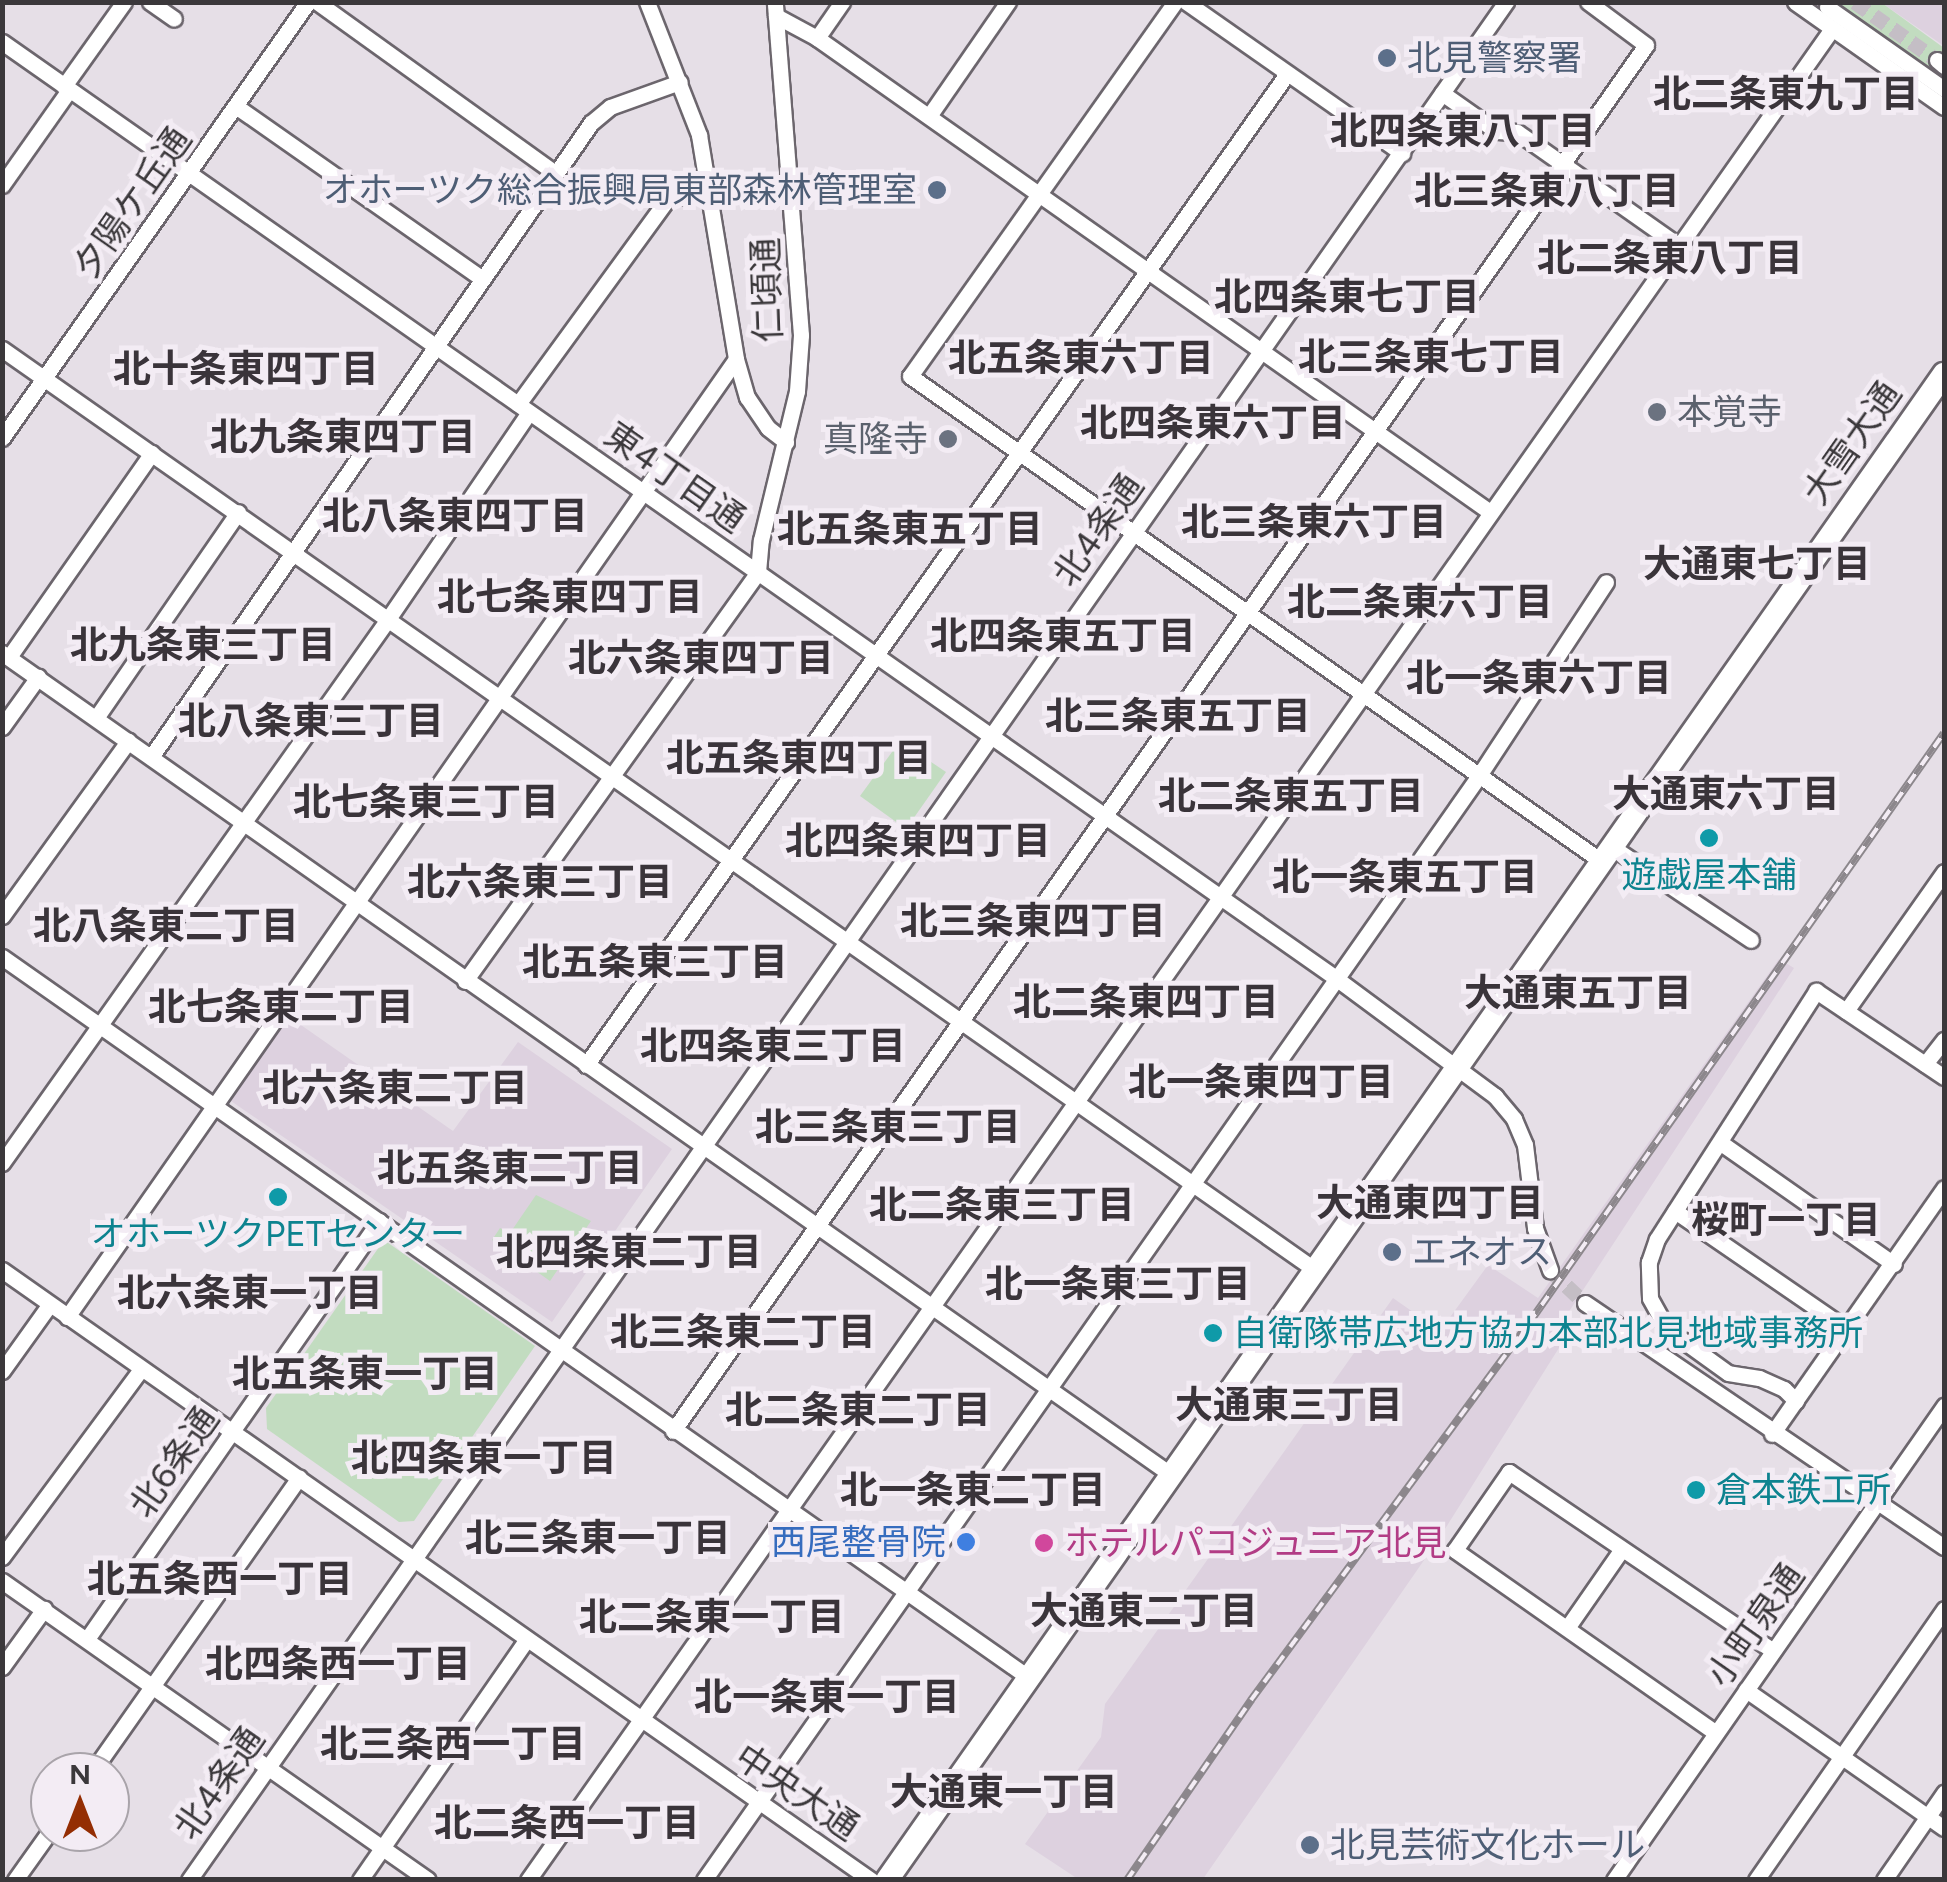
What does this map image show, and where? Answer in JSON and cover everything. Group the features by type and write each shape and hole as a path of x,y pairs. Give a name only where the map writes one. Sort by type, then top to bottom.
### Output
{"highway":[{"name":"大雪大通","path":"887,1880 1944,374"}],"street":[{"path":"2,185 124,2"},
{"path":"150,2 174,19"},
{"name":"夕陽ケ丘通","path":"2,438 308,2"},
{"path":"317,2 555,173"},
{"path":"647,2 699,135 736,358 747,396 768,428 786,442"},
{"path":"817,38 842,2"},
{"path":"929,116 1008,2"},
{"path":"1175,2 910,376 1478,777 1751,940"},
{"path":"1186,2 1402,153"},
{"name":"北4条通","path":"190,1880 559,1348 1506,2"},
{"path":"673,1431 1565,166 1646,45 1588,2"},
{"path":"1795,2 1944,108"},
{"path":"1827,6 1944,88"},
{"path":"776,9 1490,512"},
{"name":"仁頃通","path":"758,572 797,391 800,335 776,9"},
{"path":"528,1880 1832,30"},
{"name":"東4丁目通","path":"2,42 1337,979 1495,1096 1520,1132 1533,1185 1536,1228 1550,1270"},
{"path":"586,1065 1287,74"},
{"path":"151,757 591,123 610,108 680,82"},
{"path":"1442,93 1496,130 1517,132 1678,245"},
{"path":"237,107 482,280"},
{"path":"2,1163 388,619 656,211 669,197 708,195"},
{"path":"2,348 1316,1271"},
{"path":"68,1317 736,358"},
{"path":"152,452 6,655 1173,1476"},
{"path":"96,718 238,512"},
{"path":"465,981 758,572"},
{"path":"704,1880 1478,777 1606,582"},
{"path":"2,728 38,677"},
{"path":"2,916 128,741"},
{"path":"1846,1011 1944,872"},
{"path":"2,957 1030,1679"},
{"path":"1796,1401 1784,1389 1759,1378 1728,1372 1667,1330 1650,1298 1649,1262 1675,1211 1816,991 1944,1077"},
{"path":"1925,1064 1944,1040"},
{"path":"1721,1144 1894,1264"},
{"path":"1772,1434 1944,1188"},
{"path":"1675,1211 1846,1329"},
{"name":"北6条通","path":"87,1640 379,1221"},
{"name":"中央大通","path":"2,1270 871,1880"},
{"path":"1585,1303 1772,1434 1944,1547"},
{"path":"2,1370 50,1304"},
{"path":"2,1557 141,1369"},
{"name":"小町泉通","path":"1614,1880 1944,1406"},
{"path":"1716,1734 1455,1550 1510,1472 1773,1652"},
{"path":"107,1752 300,1478"},
{"path":"1568,1628 1622,1549"},
{"path":"2,1581 428,1880"},
{"path":"2,1667 44,1609"},
{"path":"1756,1880 1944,1609"},
{"path":"360,1880 526,1640"},
{"path":"1746,1690 1944,1828"},
{"path":"1884,1880 1944,1793"},
{"path":"15,1880 35,1852"}],"shaded area":[{"path":"1882,3 1944,3 1944,46"},
{"path":"1779,959 1794,968 1566,1316 1574,1324 1438,1540 1203,1879 1078,1879 1025,1844 1101,1737 1105,1704 1393,1298 1440,1331 1488,1265 1538,1298"},
{"path":"288,1016 453,1131 518,1042 672,1149 552,1322 231,1101"}],"green space":[{"path":"1831,3 1882,3 1944,48 1929,70"},
{"path":"900,741 946,772 906,829 860,796"},
{"path":"536,1195 591,1221 550,1281 492,1240 500,1228 510,1233"},
{"path":"384,1240 535,1346 414,1521 399,1522 267,1429 266,1408"}],"tunnel":[{"path":"1855,2 1937,60"},
{"path":"1550,1270 1585,1303"}],"railway":[{"path":"1127,1880 1251,1700 1529,1323 1944,733"}],"place":[{"name":"北見警察署","path":"1387,58"},
{"name":"オホーツク総合振興局東部森林管理室","path":"937,190"},
{"name":"本覚寺","path":"1657,412"},
{"name":"真隆寺","path":"948,439"},
{"name":"遊戯屋本舗","path":"1709,838"},
{"name":"オホーツクPETセンター","path":"278,1197"},
{"name":"エネオス","path":"1392,1252"},
{"name":"自衛隊帯広地方協力本部北見地域事務所","path":"1213,1333"},
{"name":"倉本鉄工所","path":"1696,1490"},
{"name":"西尾整骨院","path":"966,1542"},
{"name":"ホテルパコジュニア北見","path":"1044,1543"},
{"name":"北見芸術文化ホール","path":"1310,1845"}],"district":[{"name":"北二条東九丁目","path":"1786,95"},
{"name":"北四条東八丁目","path":"1463,132"},
{"name":"北三条東八丁目","path":"1547,192"},
{"name":"北二条東八丁目","path":"1670,259"},
{"name":"北四条東七丁目","path":"1347,298"},
{"name":"北三条東七丁目","path":"1431,358"},
{"name":"北五条東六丁目","path":"1081,359"},
{"name":"北十条東四丁目","path":"246,370"},
{"name":"北四条東六丁目","path":"1213,424"},
{"name":"北九条東四丁目","path":"343,438"},
{"name":"北八条東四丁目","path":"455,517"},
{"name":"北三条東六丁目","path":"1314,523"},
{"name":"北五条東五丁目","path":"910,530"},
{"name":"大通東七丁目","path":"1757,565"},
{"name":"北七条東四丁目","path":"570,598"},
{"name":"北二条東六丁目","path":"1420,603"},
{"name":"北四条東五丁目","path":"1063,637"},
{"name":"北九条東三丁目","path":"203,646"},
{"name":"北六条東四丁目","path":"701,659"},
{"name":"北一条東六丁目","path":"1539,679"},
{"name":"北三条東五丁目","path":"1178,717"},
{"name":"北八条東三丁目","path":"311,722"},
{"name":"北五条東四丁目","path":"799,759"},
{"name":"大通東六丁目","path":"1726,795"},
{"name":"北二条東五丁目","path":"1291,797"},
{"name":"北七条東三丁目","path":"426,803"},
{"name":"北四条東四丁目","path":"918,842"},
{"name":"北一条東五丁目","path":"1405,878"},
{"name":"北六条東三丁目","path":"540,883"},
{"name":"北三条東四丁目","path":"1033,922"},
{"name":"北八条東二丁目","path":"166,927"},
{"name":"北五条東三丁目","path":"655,963"},
{"name":"大通東五丁目","path":"1578,994"},
{"name":"北二条東四丁目","path":"1146,1003"},
{"name":"北七条東二丁目","path":"281,1008"},
{"name":"北四条東三丁目","path":"773,1047"},
{"name":"北一条東四丁目","path":"1261,1083"},
{"name":"北六条東二丁目","path":"395,1089"},
{"name":"北三条東三丁目","path":"888,1128"},
{"name":"北五条東二丁目","path":"510,1169"},
{"name":"大通東四丁目","path":"1430,1204"},
{"name":"北二条東三丁目","path":"1002,1206"},
{"name":"桜町一丁目","path":"1786,1221"},
{"name":"北四条東二丁目","path":"629,1253"},
{"name":"北一条東三丁目","path":"1118,1285"},
{"name":"北六条東一丁目","path":"250,1294"},
{"name":"北三条東二丁目","path":"743,1333"},
{"name":"北五条東一丁目","path":"365,1375"},
{"name":"大通東三丁目","path":"1289,1406"},
{"name":"北二条東二丁目","path":"858,1411"},
{"name":"北四条東一丁目","path":"484,1459"},
{"name":"北一条東二丁目","path":"973,1491"},
{"name":"北三条東一丁目","path":"598,1539"},
{"name":"北五条西一丁目","path":"220,1580"},
{"name":"大通東二丁目","path":"1144,1612"},
{"name":"北二条東一丁目","path":"712,1618"},
{"name":"北四条西一丁目","path":"338,1665"},
{"name":"北一条東一丁目","path":"827,1698"},
{"name":"北三条西一丁目","path":"453,1745"},
{"name":"大通東一丁目","path":"1004,1793"},
{"name":"北二条西一丁目","path":"567,1824"}]}
